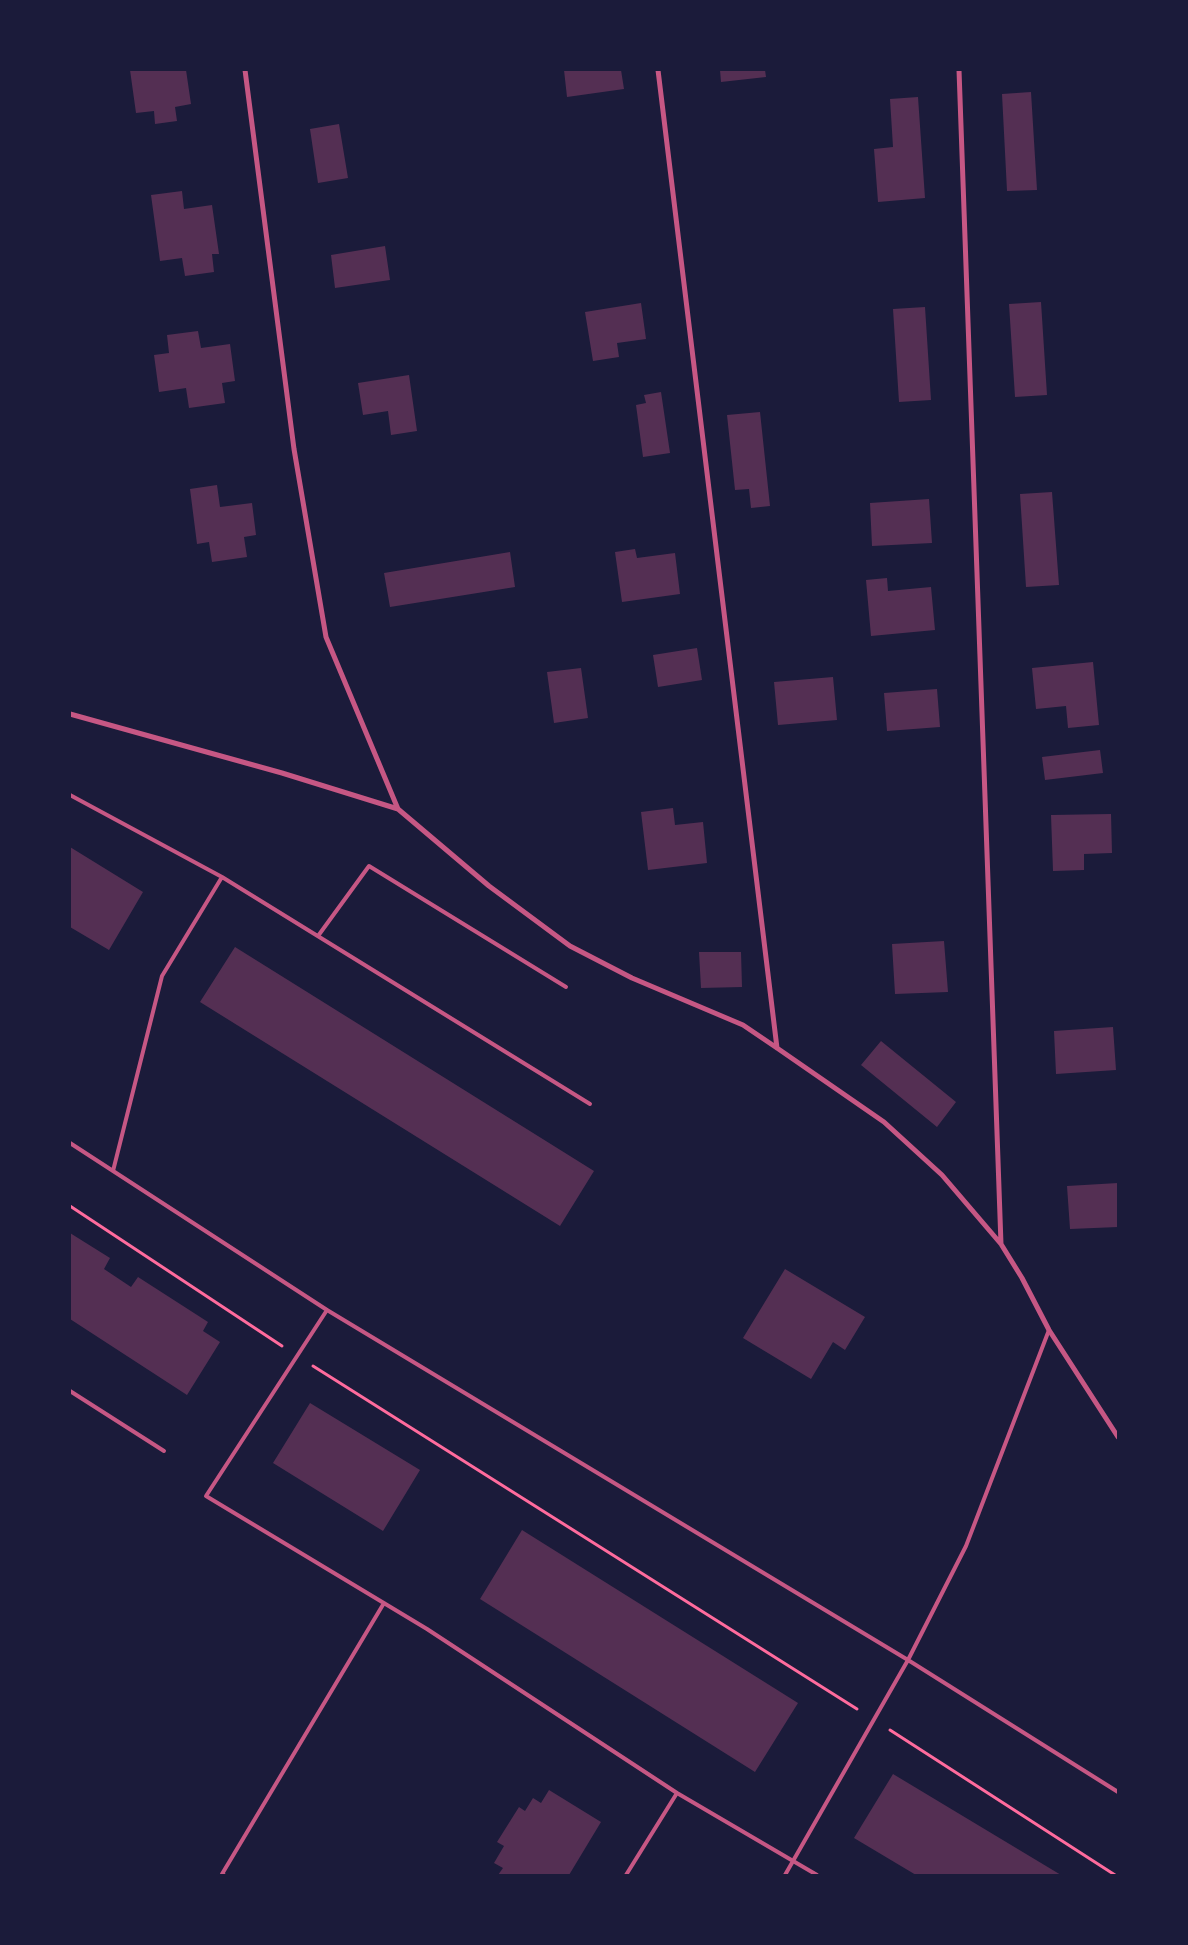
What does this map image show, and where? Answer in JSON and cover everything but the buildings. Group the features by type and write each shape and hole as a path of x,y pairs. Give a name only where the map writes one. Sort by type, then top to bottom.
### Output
{"street":[{"path":"245,70 294,449 326,637 398,809"},
{"path":"658,70 777,1048"},
{"path":"958,70 1001,1244"},
{"path":"70,714 282,773 398,809 489,886 570,946 632,978 743,1025 777,1048 884,1122 942,1175 1001,1244 1022,1278 1049,1330 1118,1437"}],"lane":[{"path":"70,795 222,877 590,1104"},
{"path":"318,936 369,866 566,987"},
{"path":"113,1171 162,976 222,877"},
{"path":"70,1143 327,1310 908,1660 1118,1792"},
{"path":"327,1310 206,1496 427,1629 677,1793 817,1875"},
{"path":"785,1875 908,1660 966,1546 1049,1330"},
{"path":"70,1391 164,1451"},
{"path":"224,1875 222,1874 384,1603"},
{"path":"626,1875 677,1793"}],"path":[{"path":"70,1206 297,1356 874,1720 1115,1875"}]}
